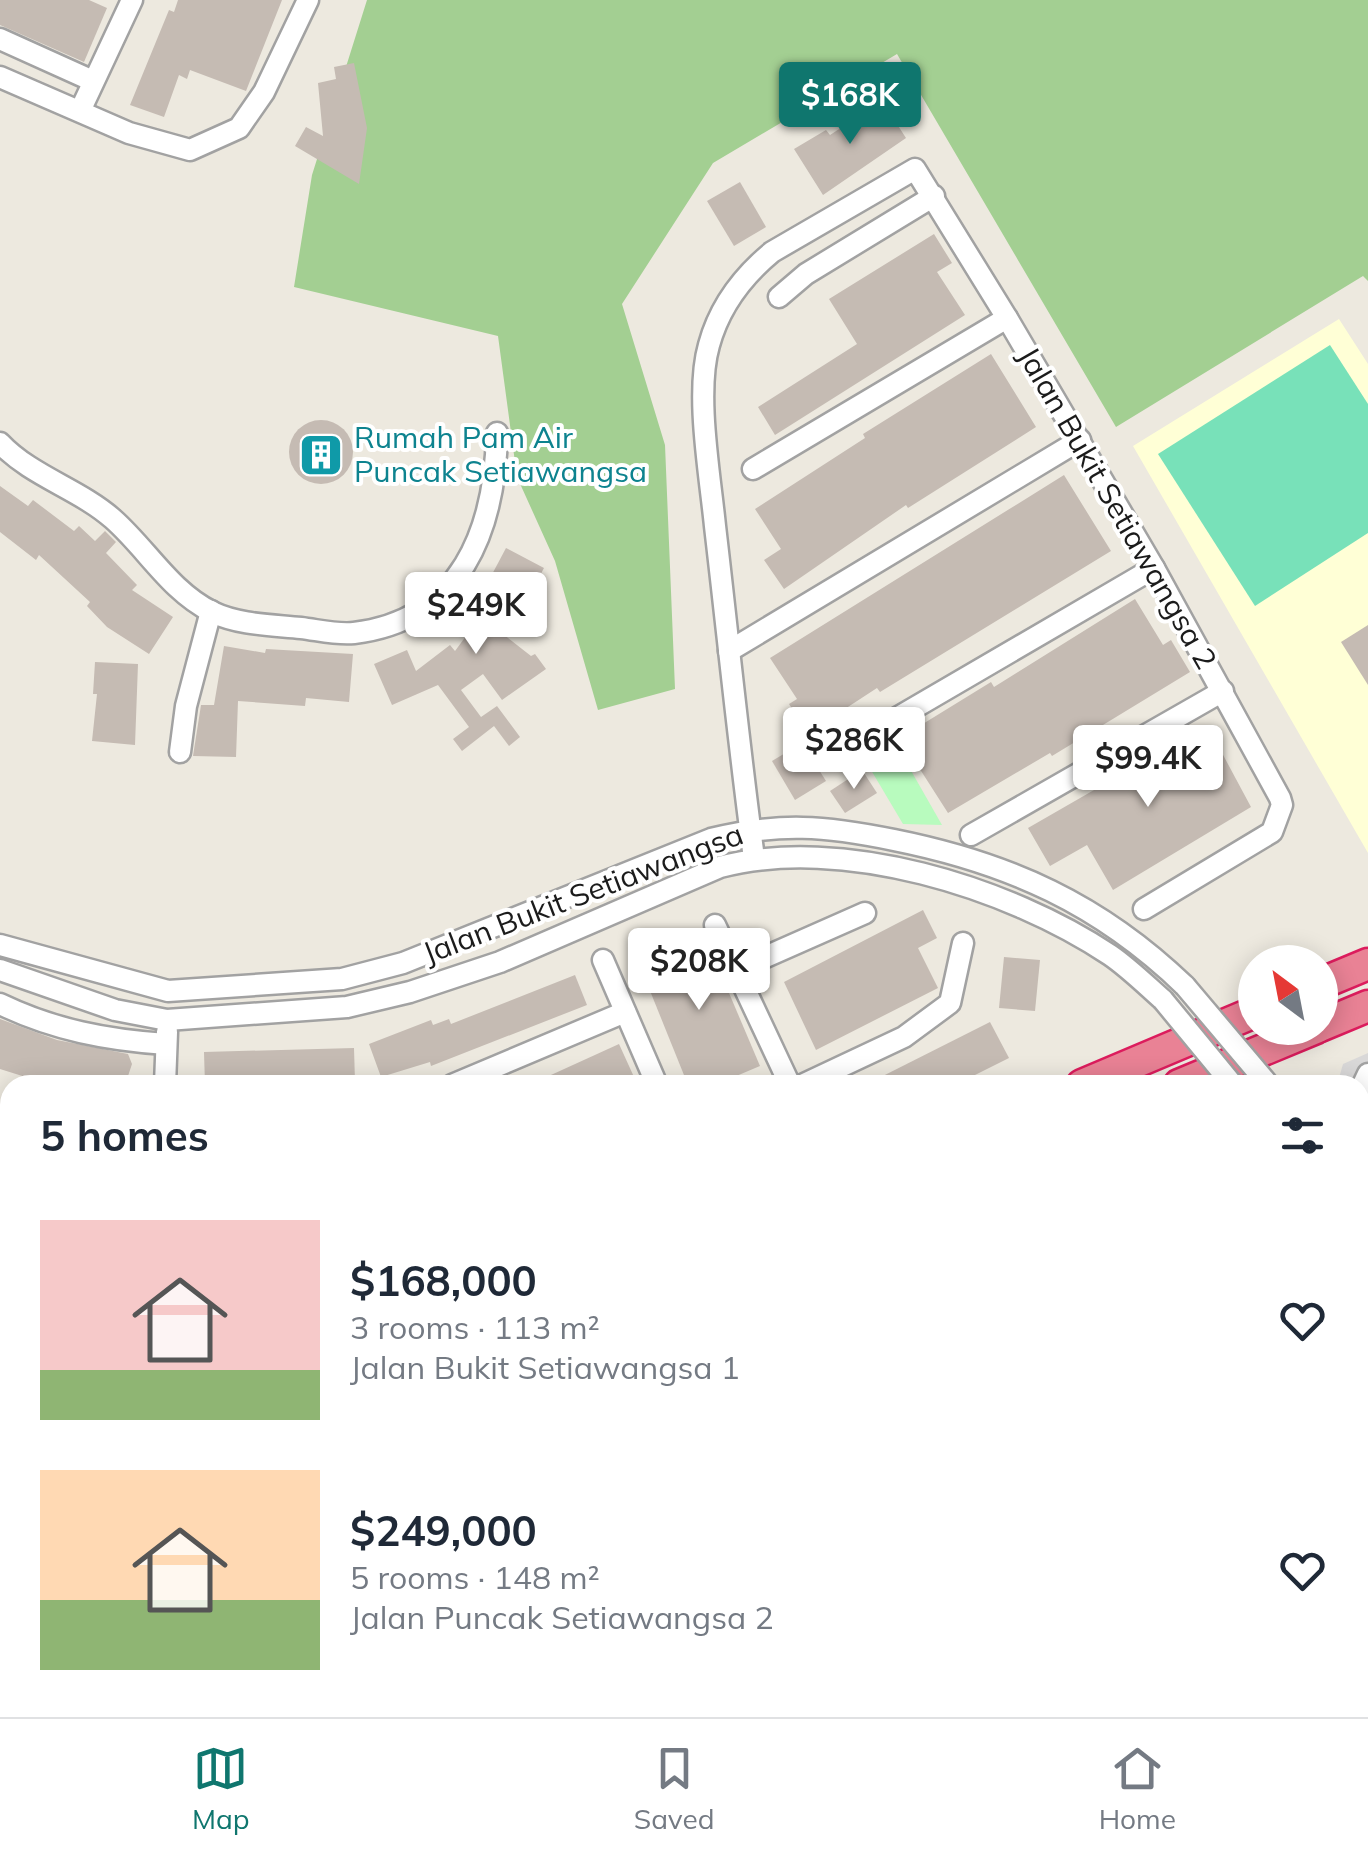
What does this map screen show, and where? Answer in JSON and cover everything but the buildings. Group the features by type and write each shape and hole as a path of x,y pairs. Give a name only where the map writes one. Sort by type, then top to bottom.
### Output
{"highway":[{"path":"1338,976 1368,964"},
{"path":"1338,1019 1368,1006"},
{"path":"1106,1075 1238,1019"},
{"path":"1203,1075 1275,1045"}],"street":[{"path":"80,111 118,0"},
{"path":"88,79 132,0"},
{"path":"0,77 129,132 190,150 238,128 264,92 308,0"},
{"path":"0,39 88,79"},
{"name":"Jalan Bukit Setiawangsa 2","path":"729,651 704,385 709,344 731,295 751,269 772,252 910,168 918,171 1154,568 1280,798 1276,829 1144,909"},
{"path":"779,297 806,274 934,196"},
{"path":"753,468 1007,318"},
{"path":"0,443 12,456 113,519 157,570 211,611 242,622 351,633 405,621 446,593 484,526 496,467 497,433"},
{"path":"754,858 729,651 1080,440"},
{"path":"842,750 1154,568"},
{"path":"180,752 186,706 211,611"},
{"path":"970,834 1223,692"},
{"name":"Jalan Bukit Setiawangsa","path":"0,945 168,991 342,979 402,963 711,839 750,829 790,825 833,828 948,850 1031,878 1148,950 1185,986 1260,1075"},
{"name":"Jalan Bukit Setiawangsa","path":"0,970 115,1010 167,1020 347,1007 410,992 500,962 720,867 754,858 857,860 952,883 1024,907 1111,956 1163,1000 1226,1075"},
{"path":"736,970 865,913"},
{"path":"715,925 785,1075"},
{"path":"823,1075 904,1037 950,1003 963,943"},
{"path":"603,960 652,1075"},
{"path":"165,1075 168,991"},
{"path":"0,1004 28,1018 91,1036 166,1044"},
{"path":"476,1075 626,1012"}],"shaded area":[{"path":"1339,319 1368,364 1368,853 1133,446"},
{"path":"1368,1053 1368,1075 1340,1075 1343,1064"}],"green space":[{"path":"367,0 1368,0 1368,281 1363,276 1116,427 897,54 713,163 622,304 665,445 675,689 598,710 555,561 517,477 498,336 294,287 312,175"},
{"path":"1330,345 1368,404 1368,533 1255,606 1158,454"},
{"path":"885,725 942,825 903,824 855,743"}],"place":[{"name":"Rumah Pam Air Puncak Setiawangsa","path":"321,455"}]}
